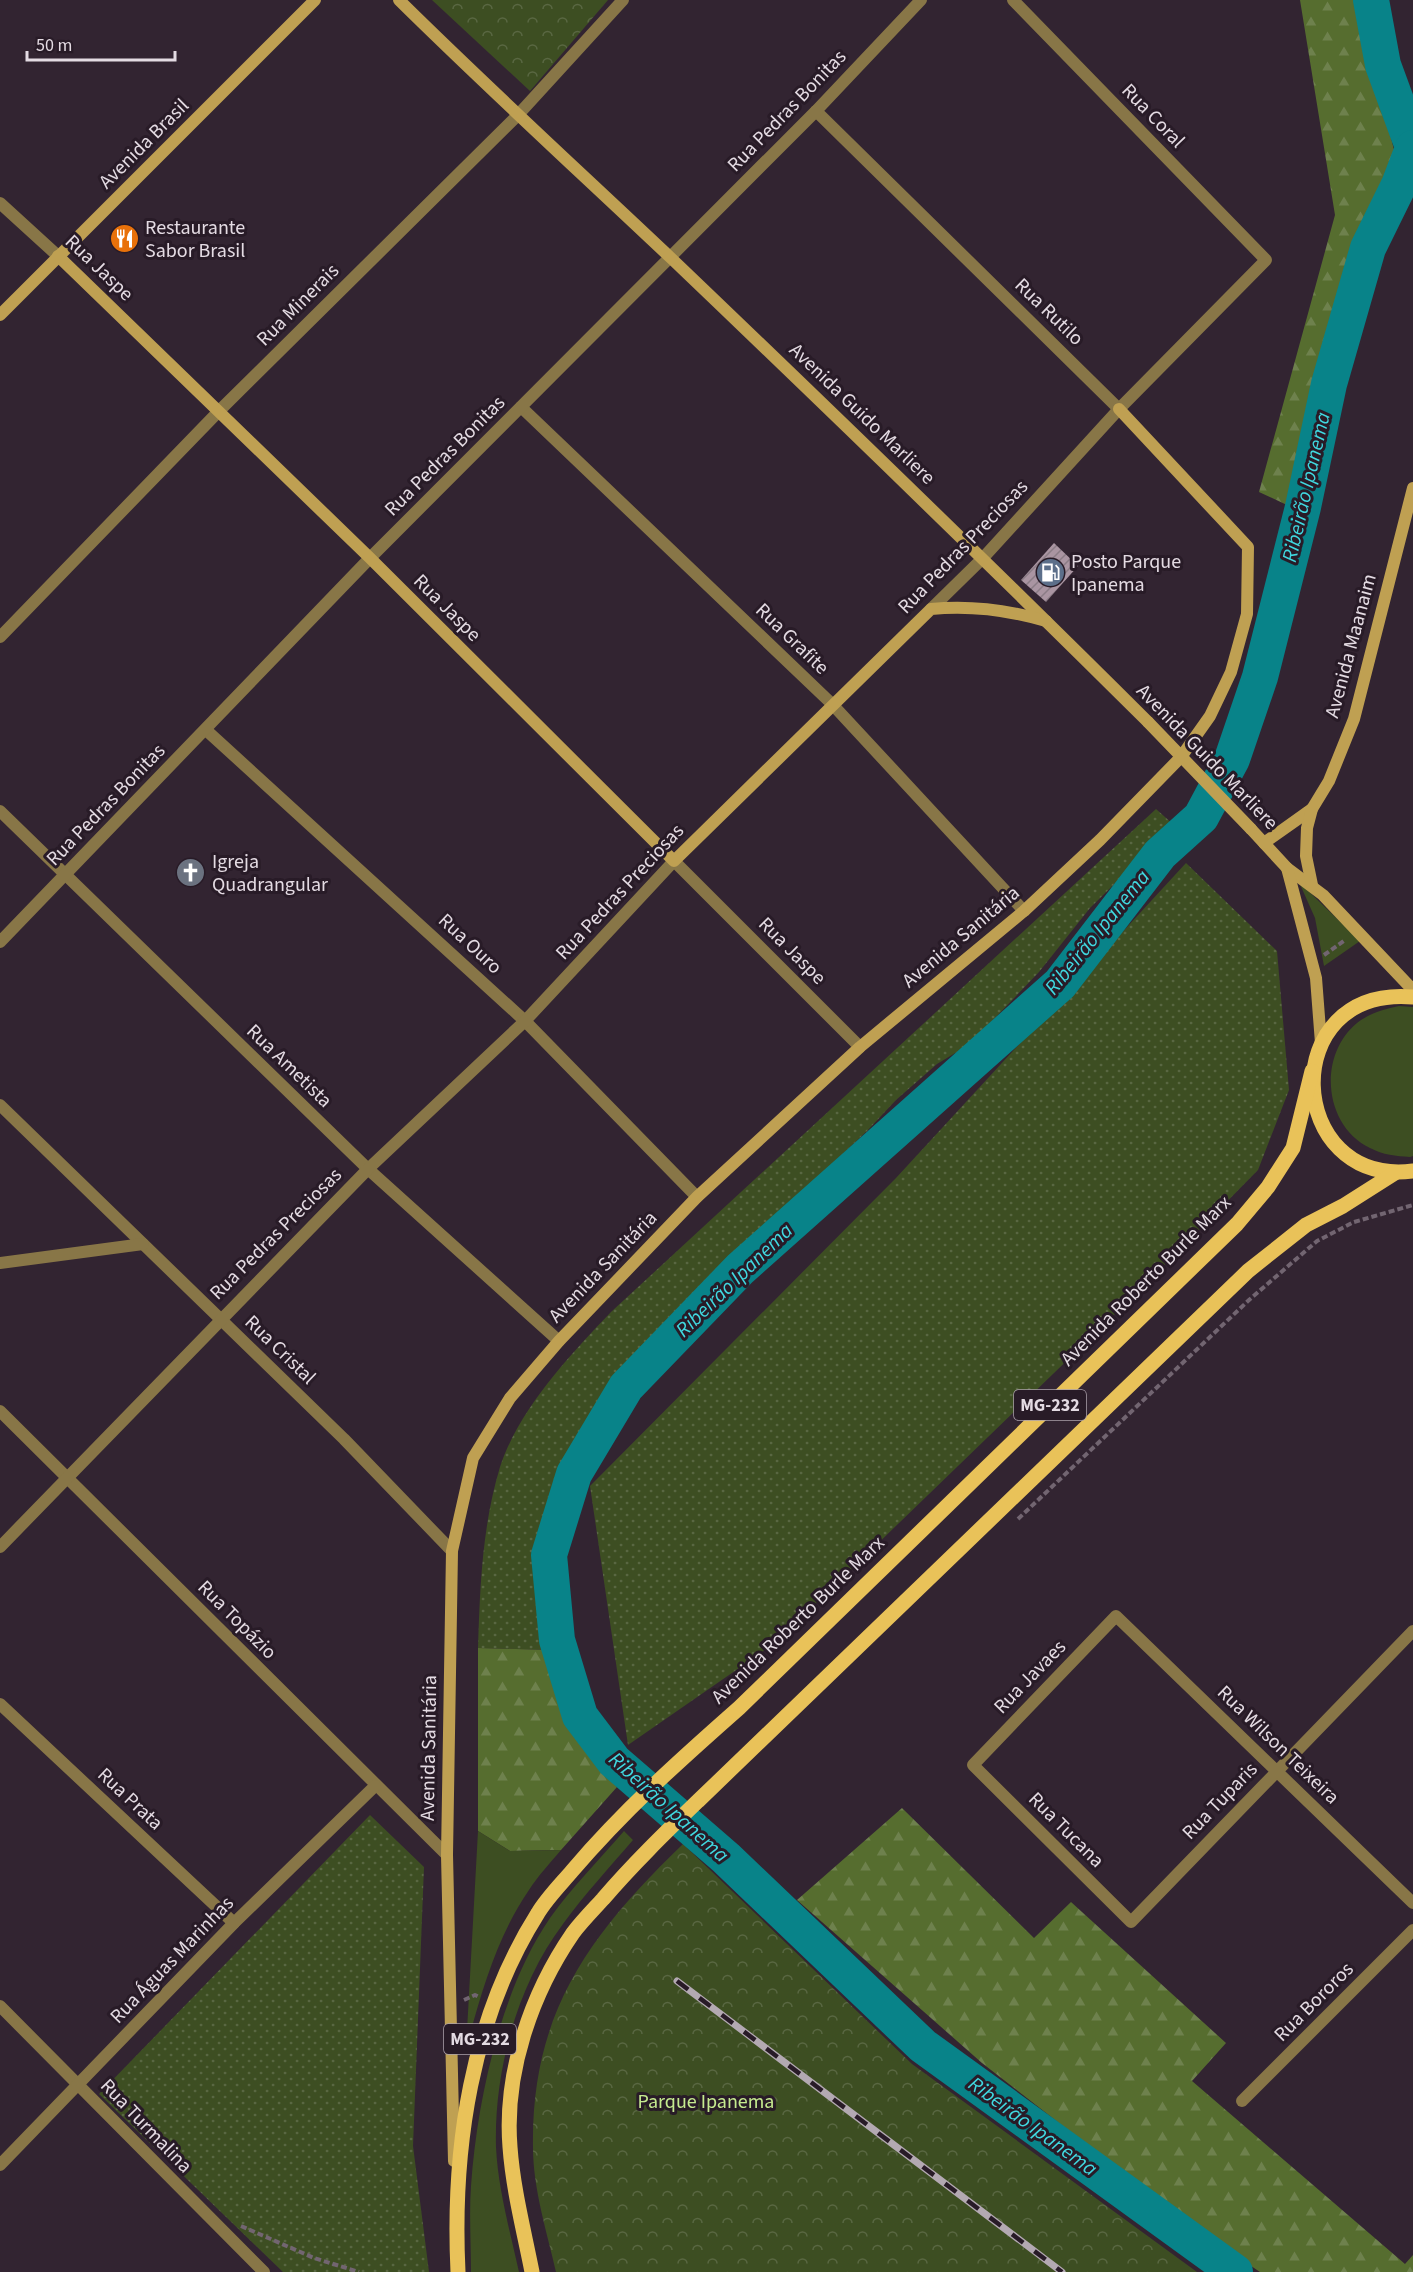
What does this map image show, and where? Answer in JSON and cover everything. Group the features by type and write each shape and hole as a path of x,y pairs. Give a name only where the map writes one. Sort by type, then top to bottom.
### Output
{"main road":[{"name":"Avenida Brasil","path":"0,315 315,0"},
{"name":"Avenida Guido Marliere","path":"399,0 517,116 670,257 983,558 1148,722 1287,868 1311,885 1413,990"},
{"name":"Rua Jaspe","path":"58,256 370,558 674,861"},
{"name":"Rua Rutilo","path":"1119,409 1248,548"},
{"name":"Avenida Maanaim","path":"1311,885 1305,843 1312,809 1329,781 1354,719 1413,488"},
{"name":"Avenida Sanitária","path":"456,2223 447,1855 452,1551 473,1458 510,1398 559,1341 697,1197 860,1047 1024,911 1135,806 1181,757 1210,717 1231,672 1247,614 1248,548"},
{"path":"931,609 956,606 990,608 1046,621"},
{"name":"Rua Pedras Preciosas","path":"674,861 931,609"},
{"name":"Avenida Maanaim","path":"1264,843 1312,809"},
{"name":"Avenida Guido Marliere","path":"1287,868 1316,978 1321,1043"},
{"name":"MG-232","path":"1413,997 1396,995 1373,999 1352,1009 1334,1024 1321,1043 1312,1071 1314,1108 1331,1140 1360,1163 1395,1173 1413,1171"},
{"name":"Avenida Roberto Burle Marx","path":"458,2272 456,2223 468,2101 476,2057 494,1996 539,1911 598,1840 664,1774 739,1708 1237,1224 1268,1187 1293,1148 1312,1071"},
{"name":"MG-232","path":"532,2272 514,2188 510,2145 516,2066 534,2008 574,1932 631,1867 1248,1271 1306,1225 1343,1206 1395,1173"}],"street":[{"name":"Rua Minerais","path":"0,637 219,411 517,116 623,0"},
{"name":"Rua Pedras Bonitas","path":"0,942 370,558 816,111 921,0"},
{"name":"Rua Coral","path":"1013,0 1266,260"},
{"name":"Rua Rutilo","path":"816,111 1119,409"},
{"name":"Rua Jaspe","path":"0,203 58,256"},
{"name":"Rua Pedras Preciosas","path":"931,609 983,558 1119,409 1266,260"},
{"name":"Rua Grafite","path":"521,407 832,704 1024,911"},
{"name":"Rua Ouro","path":"206,730 525,1021 697,1197"},
{"name":"Rua Ametista","path":"0,812 368,1168 559,1341"},
{"name":"Rua Jaspe","path":"674,861 860,1047"},
{"name":"Rua Pedras Preciosas","path":"0,1547 368,1168 525,1021 674,861"},
{"name":"Rua Cristal","path":"0,1106 344,1439 452,1551"},
{"path":"0,1263 143,1244"},
{"name":"Rua Topázio","path":"0,1411 447,1855"},
{"name":"Rua Javaes","path":"973,1765 1116,1616"},
{"name":"Rua Wilson Teixeira","path":"1116,1616 1413,1903"},
{"name":"Rua Tuparis","path":"1131,1922 1413,1631"},
{"name":"Rua Prata","path":"0,1704 234,1923"},
{"name":"Rua Tucana","path":"973,1765 1131,1922"},
{"name":"Rua Águas Marinhas","path":"0,2165 234,1923 375,1786"},
{"name":"Rua Bororos","path":"1242,2101 1413,1930"},
{"name":"Rua Turmalina","path":"0,2006 264,2272"}],"path":[{"path":"1312,962 1357,930"},
{"path":"1015,1522 1249,1300 1317,1241 1354,1222 1413,1205"},
{"path":"213,2223 246,2226 314,2258 359,2272"}],"green space":[{"path":"432,0 608,0 530,91"},
{"path":"1300,0 1357,0 1394,150 1287,505 1259,492 1335,215"},
{"path":"1156,809 1174,825 1090,908 1039,972 970,1044 937,1064 896,1100 867,1131 669,1317 634,1356 566,1467 544,1524 535,1566 537,1609 547,1650 478,1648 483,1557 489,1512 500,1467 520,1424 547,1384 611,1312"},
{"path":"1186,863 1277,951 1289,1090 1258,1170 1144,1286 775,1643 628,1745 590,1486 896,1178"},
{"path":"1299,882 1360,941 1324,966 1315,918"},
{"path":"1399,1006 1413,1007 1413,1156 1410,1157 1380,1152 1354,1137 1342,1123 1334,1106 1331,1087 1332,1068 1337,1050 1347,1033 1366,1017"},
{"path":"478,1648 547,1650 573,1733 617,1787 561,1850 510,1851 478,1831"},
{"path":"902,1808 1034,1938 1071,1902 1226,2043 1192,2081 1405,2264 1413,2255 1413,2272 1260,2272 1190,2225 982,2063 797,1900"},
{"path":"370,1815 424,1867 413,2146 429,2272 283,2272 99,2094"},
{"path":"478,1831 510,1851 561,1850 533,1885 507,1927 484,1987 466,2049"},
{"path":"624,1831 633,1840 571,1913 547,1948 533,1974 511,2030 504,2059 496,2118 497,2163 519,2272 471,2272 470,2197 474,2153 486,2082 505,2011 533,1946 550,1918"},
{"name":"Parque Ipanema","path":"683,1844 912,2064 1197,2272 556,2272 535,2179 533,2147 535,2099 543,2055 555,2016 572,1979 594,1944 620,1910"}],"building":[{"name":"Posto Parque Ipanema","path":"1054,543 1078,566 1046,602 1021,580"}],"waterway":[{"name":"Ribeirão Ipanema","path":"1371,0 1383,65 1413,147"},
{"name":"Ribeirão Ipanema","path":"1235,2272 923,2046 726,1858 614,1761 580,1716 557,1640 549,1555 574,1474 626,1387 740,1269 1060,984 1160,854 1201,817 1232,759 1260,677 1303,507 1329,384 1368,248 1399,185 1413,148"}],"railway":[{"path":"677,1981 1062,2272"}],"place":[{"name":"Restaurante Sabor Brasil","path":"124,239"},
{"name":"Posto Parque Ipanema","path":"1050,573"},
{"name":"Igreja Quadrangular","path":"191,873"}]}
